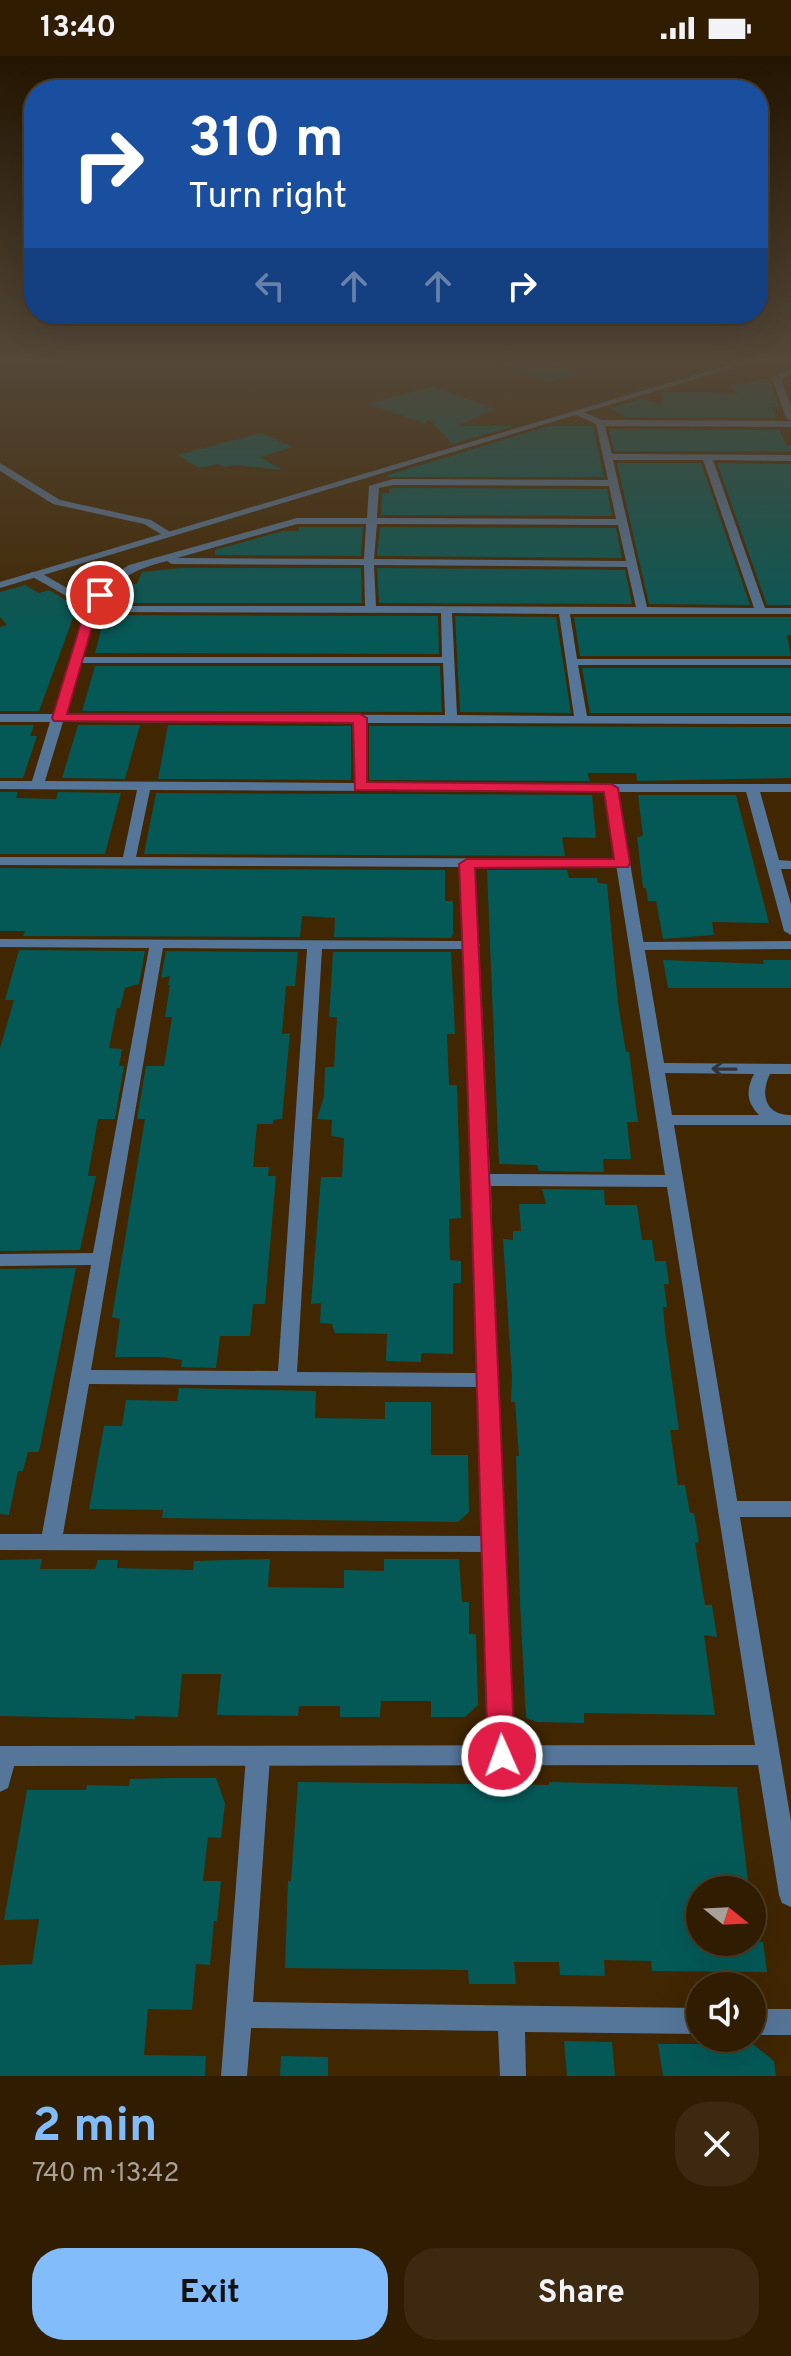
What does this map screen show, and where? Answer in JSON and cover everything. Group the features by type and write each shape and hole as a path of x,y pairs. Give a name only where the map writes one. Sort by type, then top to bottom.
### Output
{"street":[{"path":"0,585 444,453"},
{"path":"607,453 642,611"},
{"path":"608,457 791,458"},
{"path":"707,458 761,611"},
{"path":"0,466 57,502 134,519 170,535"},
{"path":"371,609 372,489 382,483 615,483"},
{"path":"37,785 92,607 109,583 121,574 154,561 285,523 622,522"},
{"path":"154,561 631,564"},
{"path":"35,574 92,607 791,611"},
{"path":"564,610 581,719"},
{"path":"446,611 451,719"},
{"path":"76,660 447,660"},
{"path":"571,662 791,662"},
{"path":"0,718 791,720"},
{"path":"360,718 360,787"},
{"path":"0,785 791,788"},
{"path":"129,860 144,785"},
{"path":"611,788 791,1895"},
{"path":"752,788 791,931"},
{"path":"0,861 623,863"},
{"path":"467,864 473,945 486,1380 502,1756"},
{"path":"773,864 791,865"},
{"path":"51,1542 157,942"},
{"path":"0,943 473,945"},
{"path":"287,1378 315,944"},
{"path":"636,946 791,945"},
{"path":"656,1068 791,1069"},
{"path":"765,1069 754,1090 755,1100 765,1114 785,1120"},
{"path":"665,1120 785,1120"},
{"path":"482,1180 674,1181"},
{"path":"0,1260 100,1259"},
{"path":"81,1377 486,1380"},
{"path":"728,1509 791,1509"},
{"path":"0,1542 493,1544"},
{"path":"0,1781 2,1756 768,1755"},
{"path":"234,2076 258,1757"},
{"path":"239,2015 686,2021"},
{"path":"511,2019 513,2076"},
{"path":"766,2022 791,2022"}],"building":[{"path":"272,453 260,457 282,470 234,465 224,467 218,464 199,468 178,455"},
{"path":"459,453 599,453 604,477 388,477"},
{"path":"617,463 701,463 750,605 649,604"},
{"path":"717,463 791,464 791,605 767,605"},
{"path":"389,489 607,489 612,516 381,515 382,493 389,493"},
{"path":"299,527 363,527 361,556 215,555 215,550 283,531 298,531"},
{"path":"380,527 616,528 622,558 377,556"},
{"path":"181,568 361,568 362,603 126,603 131,584 137,584 142,572"},
{"path":"377,568 625,570 632,604 379,603"},
{"path":"25,585 39,593 49,590 77,607 39,711 0,711 0,627 7,625 0,617 0,592"},
{"path":"110,615 438,616 439,654 95,653 103,622 108,624"},
{"path":"455,616 556,617 571,713 460,712"},
{"path":"574,617 791,617 791,635 787,635 791,656 580,656"},
{"path":"95,666 440,666 442,712 82,711"},
{"path":"582,668 791,668 791,713 590,713"},
{"path":"0,725 34,725 30,736 37,736 23,778 0,778"},
{"path":"78,725 140,725 125,779 62,778"},
{"path":"168,725 351,726 351,780 158,779"},
{"path":"369,726 791,727 791,778 637,781 636,773 587,773 590,781 369,780"},
{"path":"0,792 18,792 16,798 56,799 58,792 121,793 105,854 0,854"},
{"path":"156,793 592,795 596,838 562,837 565,856 144,854"},
{"path":"638,795 736,795 769,923 712,922 714,935 663,939 656,901 648,901 646,888 643,888 637,837 643,836"},
{"path":"0,868 445,870 445,901 453,901 453,934 451,938 334,937 335,918 302,916 300,937 23,936 25,931 0,931"},
{"path":"487,870 567,870 569,878 597,878 598,883 607,884 618,1003 626,1052 629,1052 638,1122 627,1122 631,1159 603,1159 604,1172 539,1171 537,1165 499,1164"},
{"path":"19,950 145,951 139,984 125,988 120,1008 117,1008 109,1048 122,1049 119,1066 124,1066 115,1119 98,1119 88,1176 96,1176 80,1250 0,1251 0,1048 14,1000 5,1000"},
{"path":"166,951 298,952 295,986 286,986 282,1034 290,1033 282,1119 273,1120 273,1124 257,1124 253,1167 269,1167 268,1176 276,1176 265,1304 253,1304 250,1336 220,1336 216,1368 181,1367 182,1360 162,1357 115,1357 120,1319 112,1317 145,1119 137,1119 146,1066 164,1066 172,1017 165,1017 170,976 161,978"},
{"path":"333,952 451,952 455,1034 447,1034 449,1085 457,1085 461,1218 449,1219 450,1260 461,1261 461,1283 453,1283 453,1354 421,1353 421,1362 386,1361 387,1334 335,1333 332,1324 320,1323 321,1303 311,1304 321,1177 342,1177 344,1138 331,1136 332,1120 317,1119 324,1096 325,1067 334,1067 337,1017 329,1017"},
{"path":"663,960 764,964 763,960 791,960 791,988 668,988"},
{"path":"542,1189 604,1190 605,1205 637,1205 642,1240 652,1240 655,1261 666,1261 669,1284 664,1284 667,1307 663,1307 679,1430 670,1430 678,1485 685,1485 690,1513 694,1513 699,1542 695,1543 705,1605 712,1605 717,1637 704,1635 715,1715 584,1713 584,1723 537,1722 526,1718 516,1456 519,1456 515,1402 511,1402 503,1239 513,1240 513,1231 521,1231 519,1204 546,1204"},
{"path":"76,1268 39,1452 28,1452 23,1471 18,1471 9,1515 0,1514 0,1269"},
{"path":"179,1388 316,1391 315,1418 385,1419 385,1402 431,1402 431,1455 468,1455 469,1512 458,1522 162,1518 163,1510 89,1509 104,1426 122,1426 126,1400 177,1401"},
{"path":"42,1559 40,1569 95,1569 98,1560 118,1560 117,1568 193,1570 194,1561 270,1559 268,1587 344,1588 344,1570 384,1571 384,1559 459,1559 462,1602 469,1602 469,1634 476,1634 478,1705 465,1717 431,1717 431,1701 381,1701 380,1717 340,1717 340,1706 299,1706 298,1716 217,1715 221,1674 182,1674 178,1717 0,1716 0,1560"},
{"path":"216,1778 225,1803 221,1838 208,1837 203,1881 221,1881 210,1965 196,1964 192,2010 148,2009 144,2055 206,2056 205,2076 0,2076 0,1965 32,1964 39,1919 4,1920 27,1790 86,1790 87,1785 129,1786 130,1779"},
{"path":"298,1782 549,1785 549,1782 737,1787 747,1876 686,1876 686,1956 765,1956 767,1972 652,1971 651,1961 604,1960 605,1976 560,1975 559,1962 514,1962 516,1984 469,1984 468,1970 285,1968 288,1881 291,1881"},
{"path":"564,2041 612,2042 615,2076 567,2076"},
{"path":"658,2044 686,2044 686,2052 763,2052 774,2061 776,2076 663,2076"},
{"path":"281,2056 328,2057 328,2076 280,2076"}],"route":[{"path":"100,595 92,606 59,718 360,718 360,787 611,788 623,863 467,864 473,945 486,1380 502,1756"}]}
